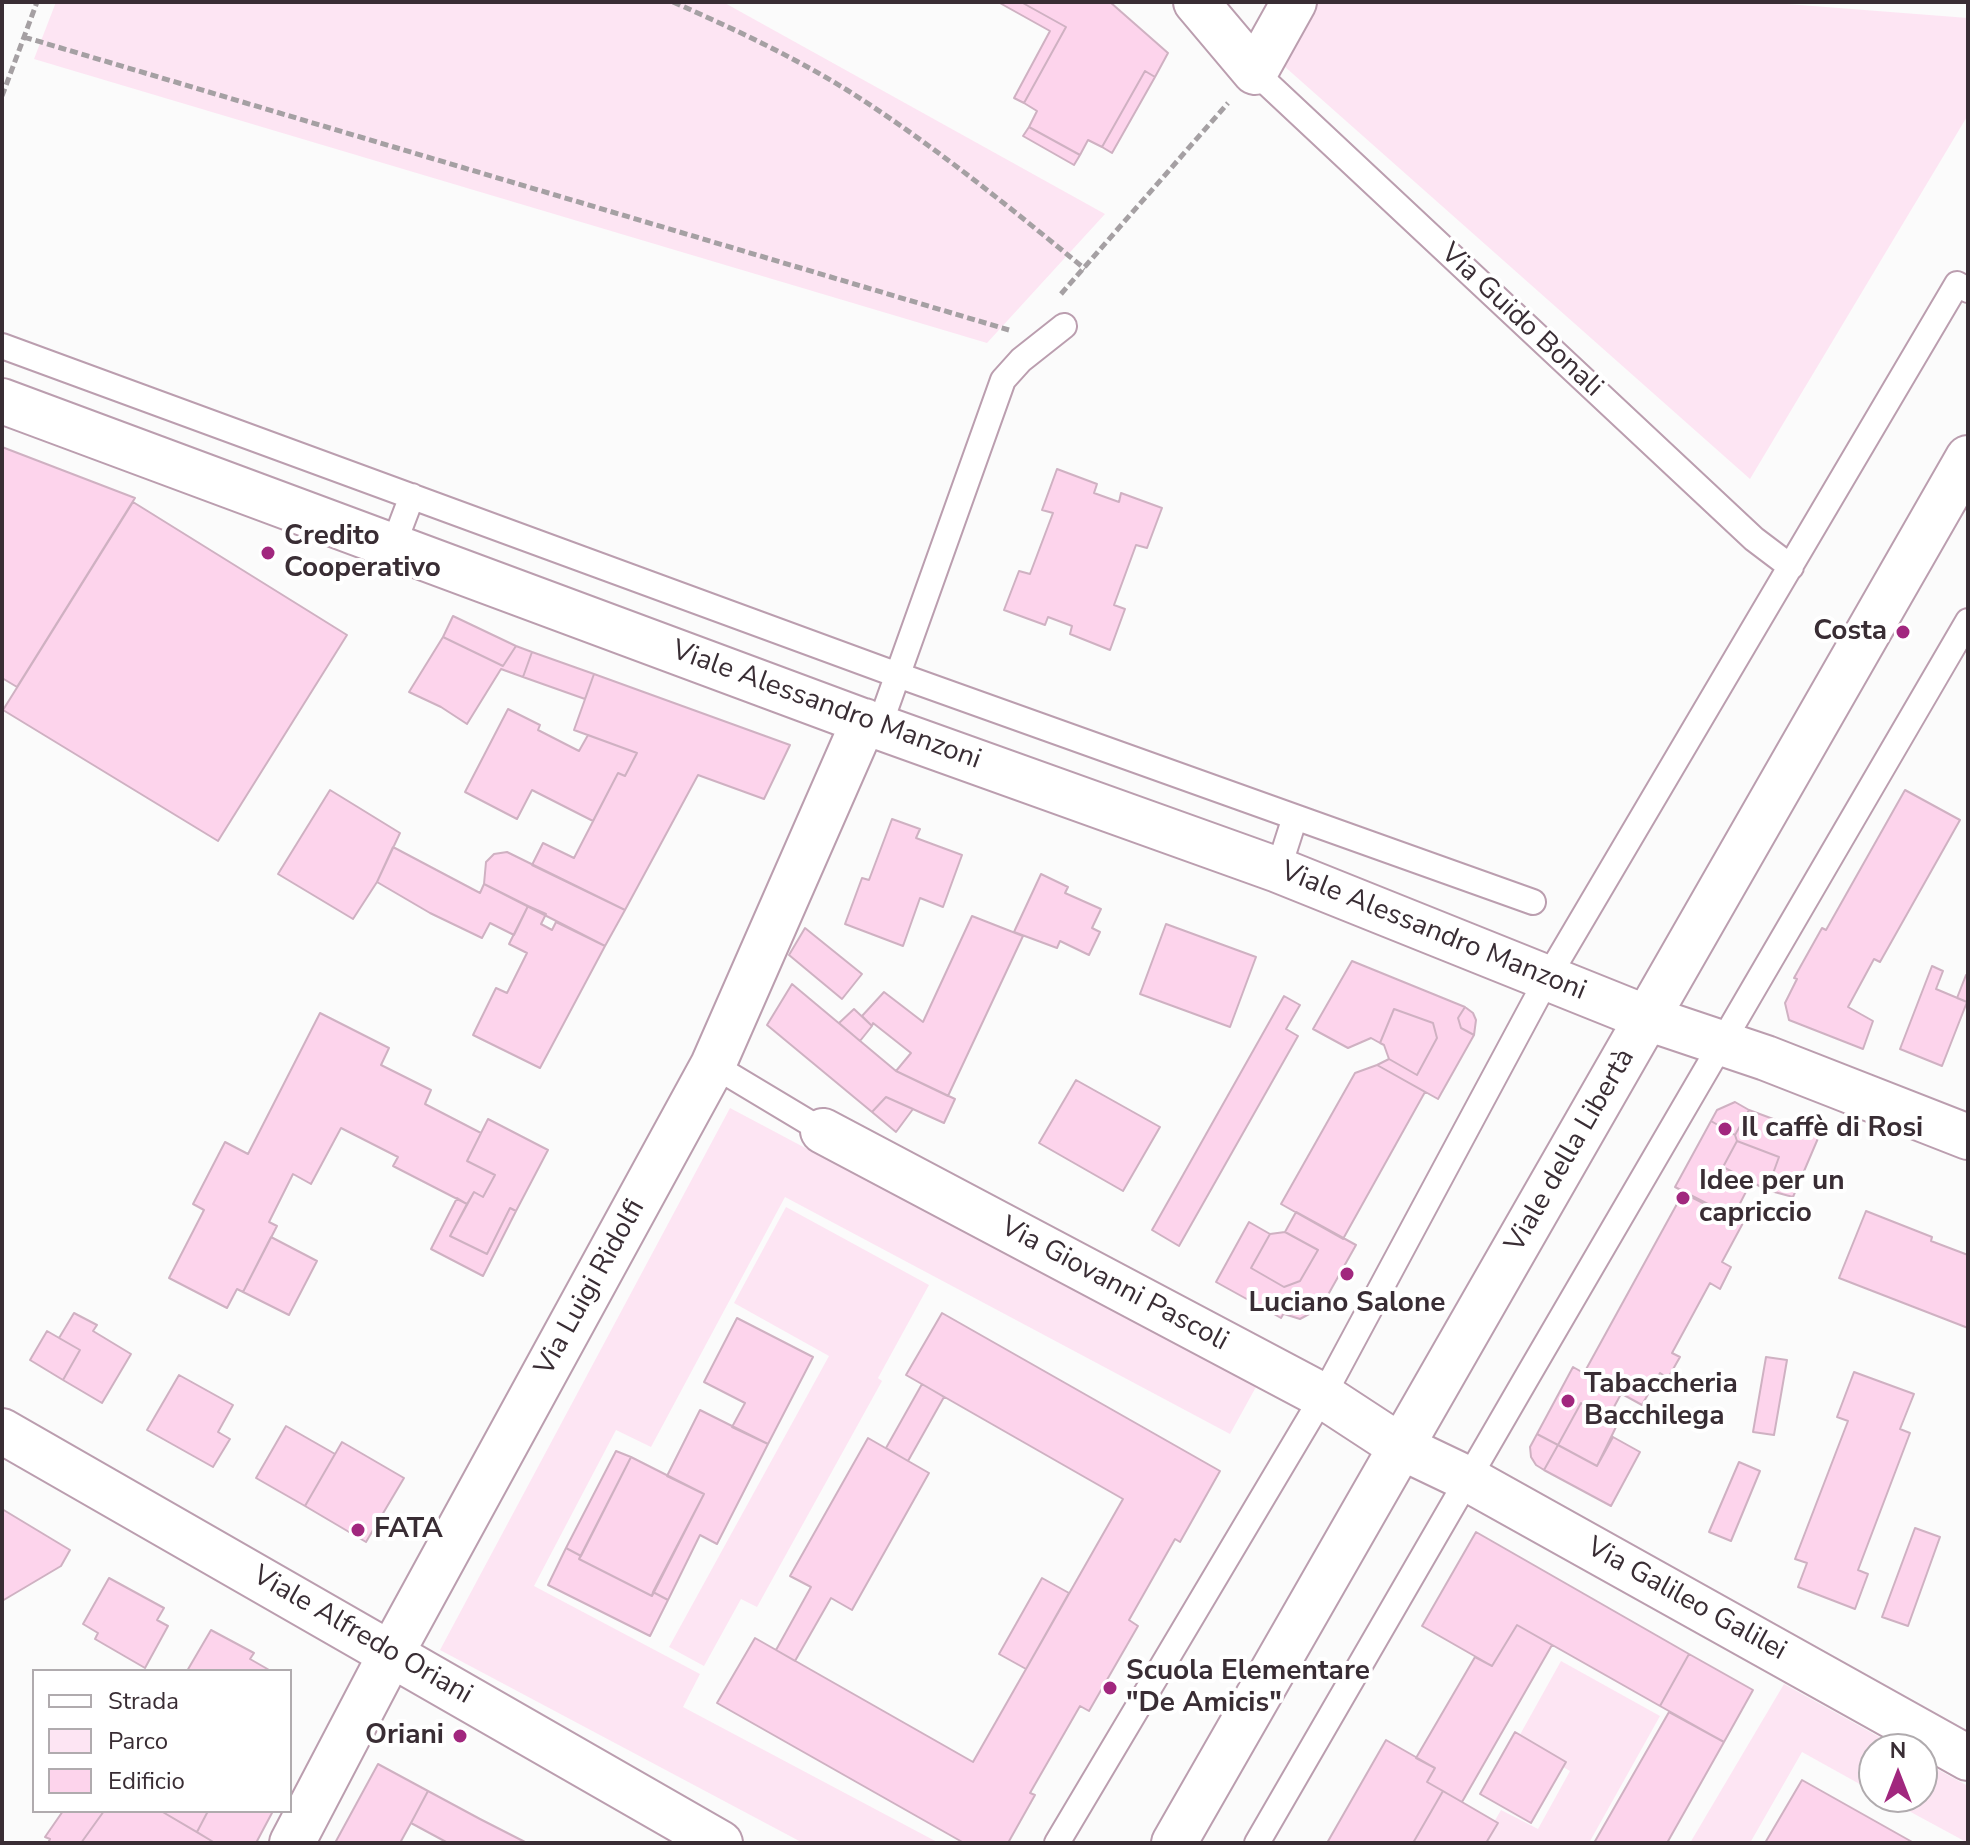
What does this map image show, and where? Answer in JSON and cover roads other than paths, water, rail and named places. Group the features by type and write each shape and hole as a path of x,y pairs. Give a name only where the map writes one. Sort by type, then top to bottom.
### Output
{"street":[{"name":"Via Guido Bonali","path":"1196,2 1255,72"},
{"path":"1255,72 1294,2"},
{"name":"Viale Alessandro Manzoni","path":"2,401 872,724 1278,870 1647,1018 1724,1043 1968,1137"},
{"name":"Viale della Libertà","path":"1174,1843 1968,458"},
{"name":"Via Luigi Ridolfi","path":"292,1843 392,1652 713,1065 872,724"},
{"name":"Via Giovanni Pascoli","path":"823,1131 1323,1396 1401,1447"},
{"name":"Viale Alfredo Oriani","path":"2,1431 392,1652 720,1843"},
{"name":"Via Galileo Galilei","path":"1401,1447 1466,1478 1968,1758"}],"lane":[{"name":"Via Guido Bonali","path":"1255,72 1754,539 1791,567"},
{"path":"1057,1843 1323,1396 1548,977 1964,280"},
{"path":"872,724 898,675 1003,380 1021,360 1064,326"},
{"path":"2,346 898,675 1533,902"},
{"path":"393,546 412,496"},
{"path":"1257,1843 1466,1478 1724,1043 1968,621"},
{"path":"1278,870 1295,817"},
{"path":"713,1065 823,1131"}],"place":[{"name":"Credito Cooperativo","path":"268,553"},
{"name":"Costa","path":"1903,632"},
{"name":"Il caffè di Rosi","path":"1725,1129"},
{"name":"Idee per un capriccio","path":"1683,1198"},
{"name":"Luciano Salone","path":"1347,1274"},
{"name":"Tabaccheria Bacchilega","path":"1568,1401"},
{"name":"FATA","path":"358,1530"},
{"name":"Scuola Elementare \"De Amicis\"","path":"1110,1688"},
{"name":"Oriani","path":"460,1736"}]}
